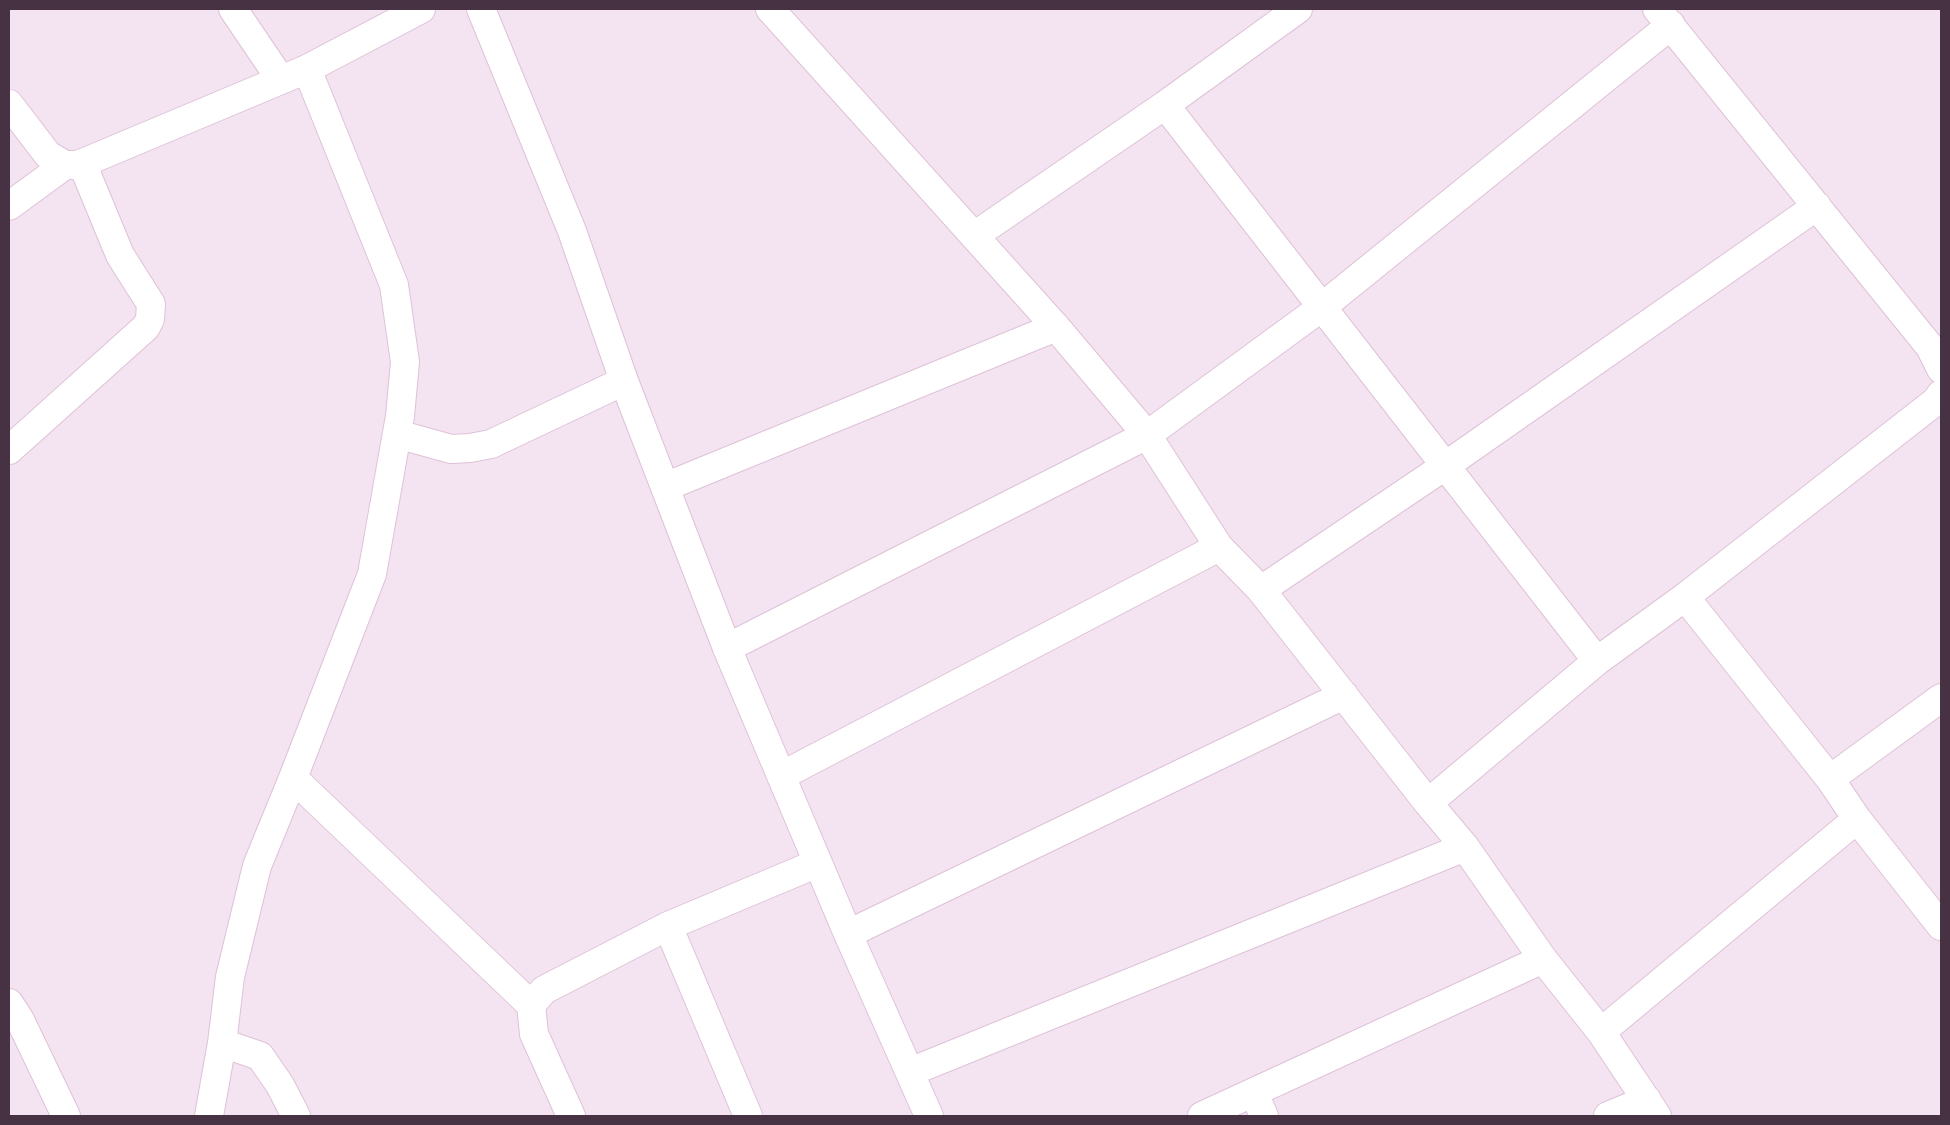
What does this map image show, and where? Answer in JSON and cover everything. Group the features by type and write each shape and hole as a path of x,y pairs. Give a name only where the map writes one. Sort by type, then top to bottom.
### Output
{"street":[{"path":"233,9 281,80"},
{"path":"9,206 74,164 307,69 421,9"},
{"path":"481,9 572,231 624,381 727,648 848,934 929,1116"},
{"path":"770,9 1056,327 1147,435 1218,547 1261,590 1428,804 1465,847 1543,959 1601,1032 1652,1108 1608,1116"},
{"path":"974,236 1165,105 1298,9"},
{"path":"727,648 1147,435 1322,307 1664,17 1930,347 1941,369"},
{"path":"209,1116 222,1043 230,977 257,866 372,574 397,434 406,362 394,285 307,69"},
{"path":"9,104 48,155 74,164 120,255 151,304 150,319 146,327 9,450"},
{"path":"1165,105 1598,661"},
{"path":"1261,590 1445,466 1817,206"},
{"path":"665,487 1056,327"},
{"path":"397,434 451,449 491,444 624,381"},
{"path":"1428,804 1598,661 1685,597 1936,401 1941,394"},
{"path":"781,776 1218,547"},
{"path":"1685,597 1830,778 1857,819 1941,926"},
{"path":"848,934 1344,695"},
{"path":"1830,778 1941,698"},
{"path":"293,778 531,1005 534,1034 571,1116"},
{"path":"1601,1032 1857,819"},
{"path":"910,1072 1465,847"},
{"path":"531,1005 544,990 668,926 818,863"},
{"path":"668,926 748,1116"},
{"path":"1202,1116 1259,1104 1543,959"},
{"path":"9,1003 20,1020 66,1116"},
{"path":"222,1043 260,1056 280,1085 296,1116"}]}
